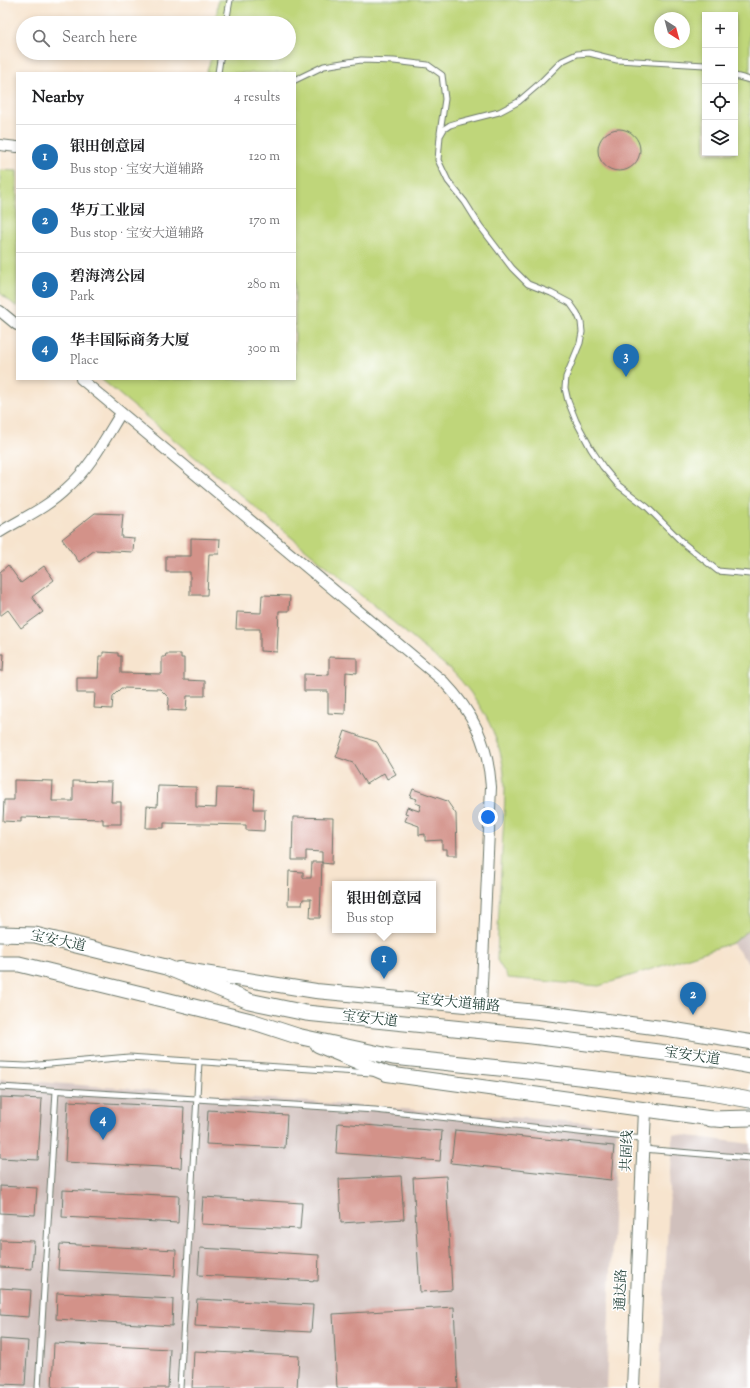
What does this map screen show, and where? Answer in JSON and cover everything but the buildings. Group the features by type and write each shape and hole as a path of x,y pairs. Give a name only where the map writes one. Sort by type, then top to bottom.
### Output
{"main road":[{"name":"宝安大道","path":"0,934 35,935 166,967 249,1001 306,1013 532,1036 713,1059 750,1066"},
{"name":"宝安大道","path":"0,964 19,964 251,1021 297,1036 393,1057 705,1092 750,1100"},
{"name":"宝安大道辅路","path":"166,967 316,991 538,1012 668,1029 750,1042"},
{"path":"297,1036 387,1074 750,1124"},
{"path":"711,1119 750,1118"}],"street":[{"path":"0,145 16,147"},
{"path":"0,311 16,324"},
{"path":"82,380 443,681 463,703 471,716 488,757 491,786 481,1006"},
{"path":"0,532 45,506 68,488 87,465 121,413"},
{"name":"共固线","path":"641,1193 646,1110"},
{"name":"通达路","path":"633,1388 641,1193"}],"lane":[{"path":"227,16 230,0"},
{"path":"440,136 444,129 450,125 499,112 518,102 562,61 576,54 589,53 617,60 702,65"},
{"path":"218,72 220,60"},
{"path":"296,80 324,66 361,60 428,64 442,75 445,99 438,160 448,181 465,202 480,226 512,268 528,284 551,292 570,303 578,313 582,332 580,343 566,377 565,388 576,422 591,449 603,467 618,485 647,507 683,544 718,571 750,574"},
{"path":"738,77 750,80"},
{"path":"0,1065 27,1066 128,1057 387,1074"},
{"path":"180,1388 199,1062"},
{"path":"0,1087 375,1110 750,1158"},
{"path":"38,1388 56,1091"}],"shaded area":[{"path":"750,929 750,965 732,943"},
{"path":"0,1079 617,1125 606,1388 0,1388"},
{"path":"673,1134 750,1144 750,1388 659,1388"}],"green space":[{"path":"218,0 750,0 750,929 732,943 599,986 508,978 497,960 505,803 504,770 501,754 490,724 473,696 452,671 102,380 296,380 296,72 206,72 211,60 296,60 296,16 217,16"},
{"path":"0,170 16,171 16,306 0,293"}],"place":[{"name":"碧海湾公园","path":"626,377"},
{"name":"银田创意园","path":"384,979"},
{"name":"华万工业园","path":"693,1015"},
{"name":"华丰国际商务大厦","path":"103,1140"}]}
